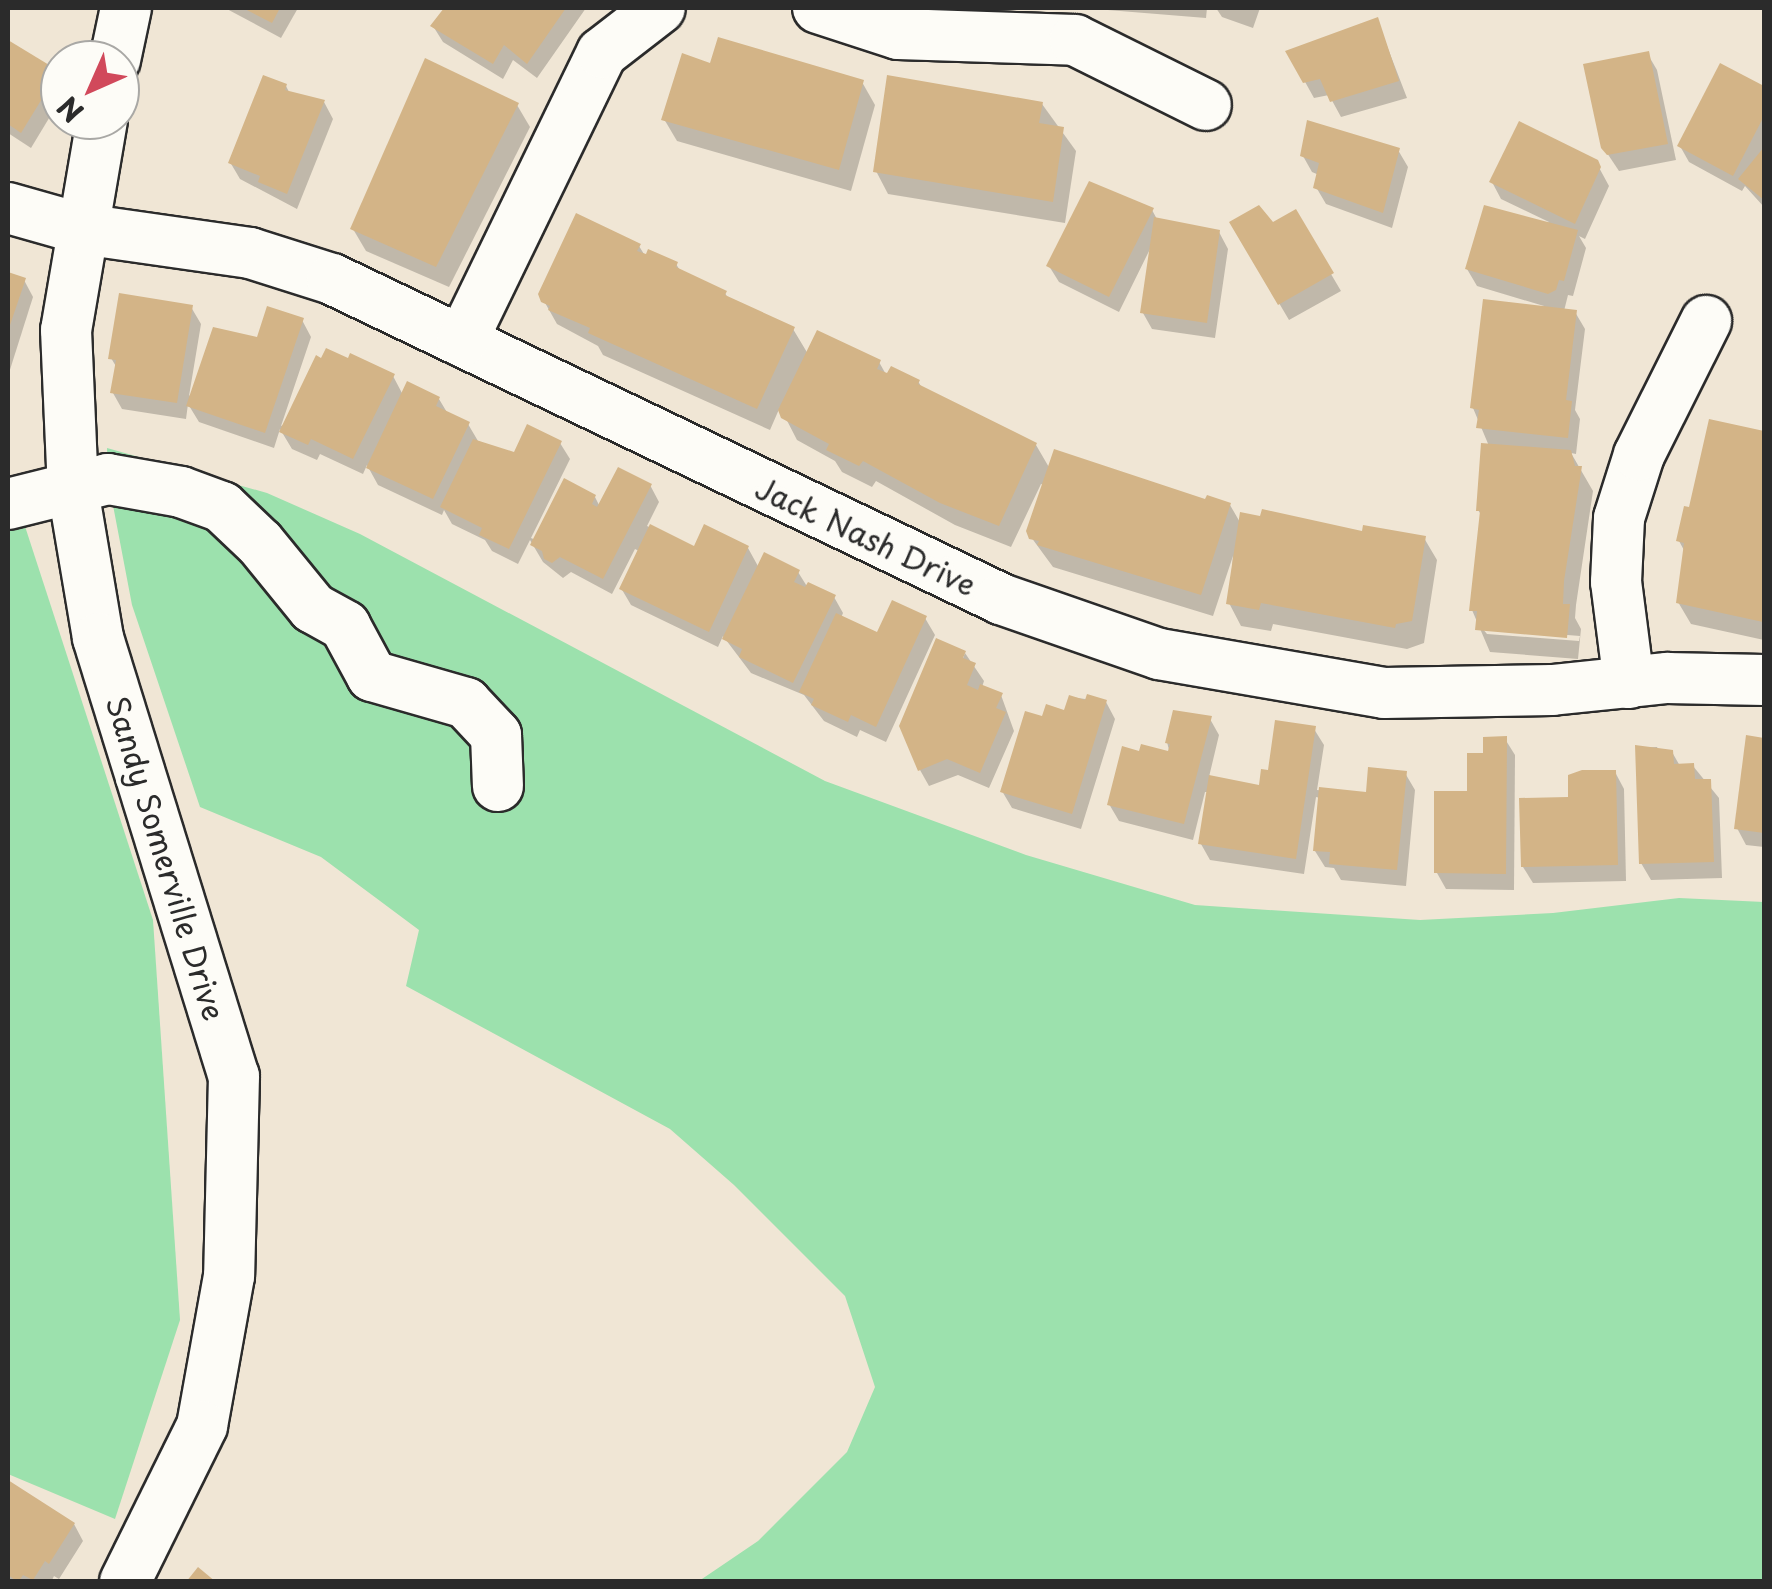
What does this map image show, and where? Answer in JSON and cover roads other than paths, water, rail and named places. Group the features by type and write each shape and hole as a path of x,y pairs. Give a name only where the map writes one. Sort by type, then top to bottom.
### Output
{"street":[{"path":"119,40 126,8"},
{"path":"462,341 602,53 660,8"},
{"path":"818,8 898,34 1075,40 1206,105"},
{"name":"Sandy Somerville Drive","path":"98,140 66,330 73,490 98,638 234,1076 230,1276 202,1426 125,1582"},
{"name":"Jack Nash Drive","path":"8,208 82,229 250,253 332,280 1001,599 1159,654 1384,693 1552,690 1667,678 1764,680"},
{"path":"1628,682 1616,582 1619,518 1639,455 1706,321"},
{"path":"8,504 108,479 181,492 222,508 260,543 314,608 345,626 372,676 466,702 496,735 498,786"}]}
